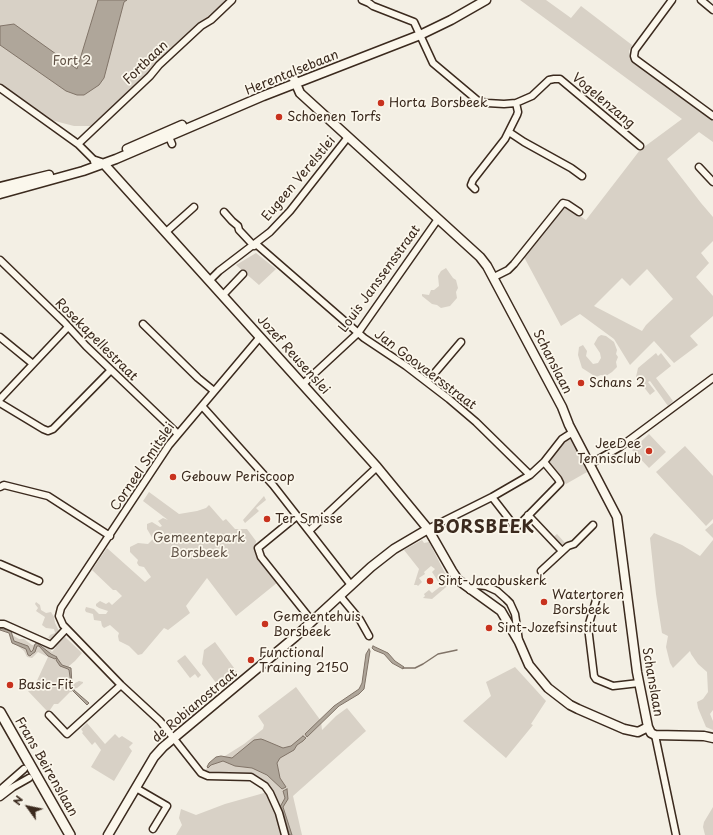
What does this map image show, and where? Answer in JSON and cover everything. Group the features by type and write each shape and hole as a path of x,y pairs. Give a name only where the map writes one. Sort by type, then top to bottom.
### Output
{"main road":[{"name":"Frans Beirenslaan","path":"0,712 70,835"}],"street":[{"name":"Fortbaan","path":"78,144 150,76 159,65 232,0"},
{"path":"362,0 373,6 414,22 419,33"},
{"name":"Herentalsebaan","path":"419,33 475,0"},
{"name":"Herentalsebaan","path":"106,160 295,82 451,20 486,0"},
{"path":"672,0 635,50 634,56 713,116"},
{"path":"701,0 713,10"},
{"name":"Vogelenzang","path":"419,33 433,63 477,100 487,103 504,104 516,102 532,96 549,80 560,79 640,146"},
{"name":"Herentalsebaan","path":"0,194 171,140 295,82"},
{"name":"Schanslaan","path":"295,82 300,93 480,257 494,277 562,408 617,519 639,683 648,727"},
{"path":"0,88 78,144 94,161"},
{"path":"475,189 470,185 505,139 518,112 516,102"},
{"path":"508,132 571,168 582,176"},
{"name":"Eugeen Verelstlei","path":"210,280 219,271 255,245 270,232 290,211 348,137"},
{"path":"0,187 94,161 106,160"},
{"name":"Jozef Reusenslei","path":"106,160 166,232 377,467 428,529 458,580 501,611 519,642 525,659 548,688 570,705 585,713 631,731 639,732 648,727"},
{"path":"698,167 713,182"},
{"path":"494,277 508,270 514,264 563,203 579,212"},
{"path":"166,232 194,207"},
{"name":"Jan Goovaersstraat","path":"224,212 238,226 239,230 255,245 358,333 450,399 476,422 530,475"},
{"name":"Louis Janssensstraat","path":"303,384 358,333 438,219"},
{"name":"Rosekapellestraat","path":"0,260 178,434"},
{"path":"223,295 243,274"},
{"path":"143,324 198,378 214,391"},
{"path":"0,399 68,327"},
{"path":"0,337 34,364"},
{"name":"Corneel Smitslei","path":"66,630 59,620 61,608 169,445 260,337"},
{"path":"427,382 461,342"},
{"path":"0,402 48,431 53,429 111,370"},
{"path":"590,464 620,447 713,378"},
{"path":"202,406 273,485 351,585"},
{"path":"428,529 492,497 530,475 544,462 562,439 573,432"},
{"path":"492,497 516,528 560,483 544,462"},
{"path":"309,531 377,467"},
{"path":"0,488 4,485 48,496 110,536"},
{"path":"528,515 562,551"},
{"path":"297,516 258,548 261,557 312,621"},
{"path":"542,571 562,551 568,546 574,544 593,525"},
{"name":"de Robianostraat","path":"108,833 158,752 290,641 351,585 394,549 428,529"},
{"path":"0,564 39,581"},
{"path":"470,590 476,585 486,586 497,591 510,603 515,614 519,642"},
{"path":"340,596 360,620 368,636"},
{"path":"596,600 588,627 594,676 596,679 613,686 639,683"},
{"path":"0,624 4,624 51,645 66,630 121,685 160,721 204,775 251,777 259,782 270,793 279,813 285,835"},
{"path":"50,715 67,734 121,685"},
{"path":"648,727 651,734 655,735 704,736 713,738"},
{"path":"655,735 676,835"},
{"path":"0,790 24,769"},
{"path":"0,797 13,787 29,778"},
{"path":"136,788 167,806 153,828"}],"green space":[{"name":"Fort 2","path":"0,0 228,0 199,24 91,126 74,126 51,120 0,84"},
{"path":"520,0 546,0 571,18 581,6 632,45 629,51 635,64 713,121 713,142 699,132 667,159 713,217 713,241 701,253 709,263 696,277 713,296 713,316 690,336 698,345 674,363 654,341 630,365 614,339 580,314 561,326 524,257 564,205 586,220 640,150 682,119","holes":["647,269 673,299 646,325 642,331 594,306 622,278 630,286"]},
{"path":"256,253 276,269 259,285 236,265"},
{"path":"446,268 456,280 458,288 456,292 457,298 450,306 441,308 432,304 422,296 422,294 429,295 431,290 434,290 439,286 438,276 441,271"},
{"path":"601,335 606,336 614,342 618,357 616,362 617,367 606,376 601,375 596,377 582,368 578,355 579,347 583,345 587,351 586,356 593,364 598,363 601,358 600,353 594,344"},
{"path":"656,353 658,356 661,353 671,366 656,378 673,401 668,406 650,381 648,382 655,391 650,395 636,377 638,368"},
{"name":"JeeDee Tennisclub","path":"649,434 666,452 649,468 632,450"},
{"path":"565,439 572,440 587,472 566,484 549,462"},
{"path":"685,446 713,476 713,519 706,526 656,472"},
{"name":"Gemeentepark Borsbeek","path":"149,492 179,514 197,511 206,508 209,505 223,521 226,519 235,529 247,529 256,541 255,549 257,557 278,582 236,616 207,578 186,606 190,613 168,630 164,628 142,654 138,655 129,646 119,641 119,633 110,625 104,628 101,621 94,620 93,614 86,612 85,610 86,607 94,609 99,614 106,614 108,611 99,608 96,604 100,601 106,604 109,602 112,605 122,596 116,590 113,590 92,570 107,548 145,582 151,577 144,567 139,566 137,563 138,560 130,552 130,547 138,543 148,544 153,539 147,529 147,524 152,522 160,527 162,526 158,521 163,518 168,520 143,501"},
{"path":"264,496 266,500 256,508 259,511 245,523 243,520"},
{"path":"713,523 713,538 705,530"},
{"path":"654,533 682,545 700,556 713,540 713,710 710,714 713,721 713,730 706,727 697,702 703,699 708,692 707,672 698,664 690,651 673,668 670,663 666,647 668,636 662,633 656,594 650,538"},
{"path":"557,534 567,545 561,546 552,538"},
{"path":"422,540 424,543 429,542 447,577 452,582 432,599 423,598 425,596 424,594 429,590 432,593 441,586 432,572 435,569 431,566 424,572 425,574 419,578 422,582 418,586 414,585 419,569 404,550"},
{"path":"36,602 40,605 41,610 46,613 51,612 54,617 59,631 54,638 48,638 50,635 55,633 54,629 46,628 42,625 45,617 36,611 38,608 35,604"},
{"path":"12,635 19,639 24,639 32,645 42,644 49,648 52,652 56,647 54,646 64,636 82,653 69,666 71,684 79,681 83,683 77,688 73,689 72,692 70,692 58,704 54,704 50,710 47,711 28,691 34,687 48,657 38,652 32,658 27,657 24,651 10,638"},
{"path":"215,642 237,672 219,687 202,664 204,650"},
{"path":"185,655 201,675 198,678 195,674 190,678 177,661"},
{"path":"515,667 546,701 531,724 533,725 506,758 463,721 491,696 486,682"},
{"path":"296,687 321,721 322,730 336,716 347,708 366,731 293,796 302,835 176,835 182,825 179,818 181,809 196,815 225,804 271,791 260,780 204,771 209,766 244,744 263,729 264,725 258,716"},
{"path":"87,723 105,744 115,734 119,738 122,736 133,743 129,747 132,751 114,781 91,767 101,750 95,742 92,745 82,733 83,732 81,729"},
{"path":"713,807 713,835 705,835 703,827 704,822"}],"shaded area":[{"path":"98,0 127,0 124,2 104,78 99,85 84,95 77,95 66,91 0,45 0,26 14,24 77,69"},
{"path":"0,628 11,631 14,641 28,646 31,652 37,643 57,657 55,659 48,656 39,646 37,646 35,652 30,656 28,655 26,649 12,643 9,633 0,630"},
{"path":"373,646 388,653 395,661 404,667 403,669 392,663 384,654 374,650 372,648"},
{"path":"369,649 370,651 364,689 359,694 339,706 307,737 305,734 334,706 359,689 362,683 366,654"},
{"path":"57,658 62,665 71,668 72,686 74,690 89,703 87,705 72,690 69,670 60,666 56,660"},
{"path":"303,736 306,738 297,745 294,750 280,758 277,763 280,778 286,787 282,789 267,775 252,768 235,766 223,761 211,765 208,768 207,767 216,757 221,756 232,758 254,740 261,739 283,748 291,746"},
{"path":"287,789 288,799 283,807 292,835 289,835 280,807 285,798 283,791"}],"waterway":[{"path":"403,668 415,668 438,654 457,650"}],"place":[{"name":"Horta Borsbeek","path":"381,103"},
{"name":"Schoenen Torfs","path":"279,117"},
{"name":"Schans 2","path":"581,383"},
{"name":"JeeDee Tennisclub","path":"649,451"},
{"name":"Gebouw Periscoop","path":"173,477"},
{"name":"Ter Smisse","path":"267,519"},
{"name":"Sint-Jacobuskerk","path":"430,581"},
{"name":"Watertoren Borsbeek","path":"544,602"},
{"name":"Gemeentehuis Borsbeek","path":"265,624"},
{"name":"Sint-Jozefsinstituut","path":"489,628"},
{"name":"Functional Training 2150","path":"251,660"},
{"name":"Basic-Fit","path":"10,685"}],"district":[{"name":"BORSBEEK","path":"484,528"}]}
